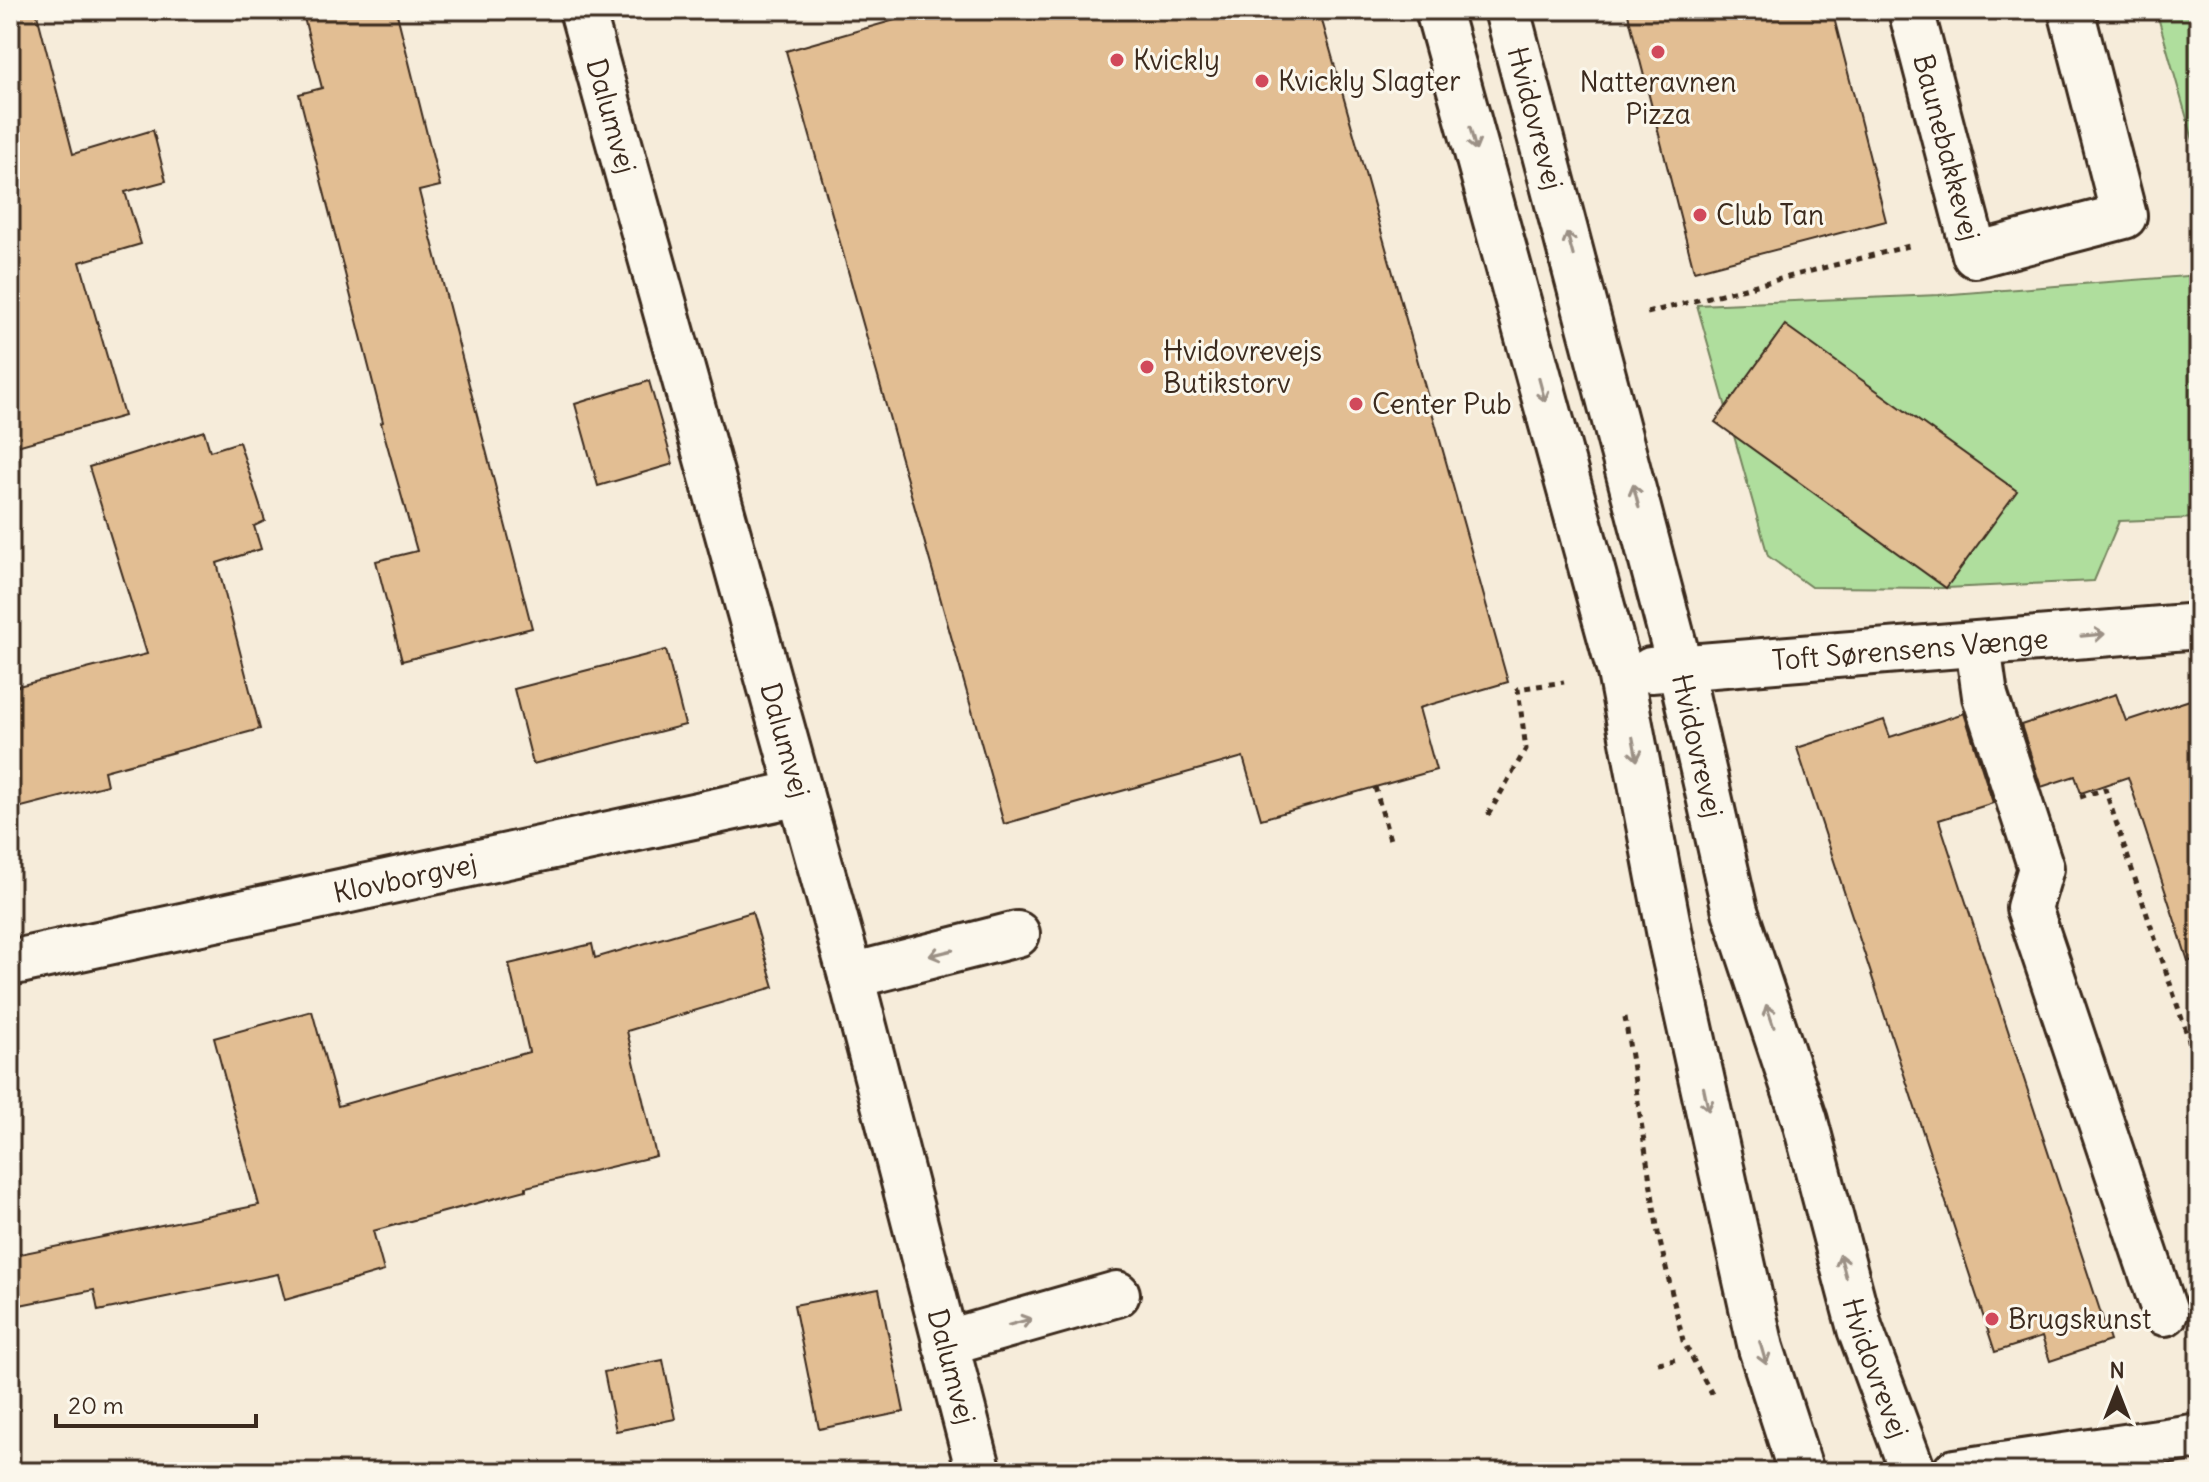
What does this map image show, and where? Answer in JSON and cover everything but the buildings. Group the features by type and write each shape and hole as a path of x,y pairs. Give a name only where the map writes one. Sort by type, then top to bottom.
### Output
{"street":[{"name":"Dalumvej","path":"582,10 851,976 979,1472"},
{"path":"1438,10 1620,672 1671,941 1758,1334 1801,1472"},
{"name":"Hvidovrevej","path":"1507,10 1680,668 1735,911 1805,1121 1860,1329 1913,1472"},
{"name":"Baunebakkevej","path":"1911,10 1975,255 2124,216 2071,10"},
{"name":"Toft Sørensens Vænge","path":"1620,672 1978,646 2199,626"},
{"path":"1978,646 1985,696 2041,868 2029,908 2165,1313"},
{"name":"Klovborgvej","path":"10,963 800,793"},
{"path":"851,976 1017,934"},
{"path":"945,1343 1117,1294"},
{"path":"1955,1472 2199,1436"}],"path":[{"path":"1592,328 1969,231"},
{"path":"1488,815 1526,749 1518,689 1620,672"},
{"path":"2072,784 2077,798 2105,789 2199,1070"},
{"path":"1375,787 1390,840"},
{"path":"1624,1011 1658,1233 1683,1341 1712,1396 1722,1407"},
{"path":"1658,1363 1675,1360"}],"green space":[{"path":"2156,10 2199,10 2199,161"},
{"path":"2199,275 2199,518 2119,521 2094,581 1946,588 1811,587 1768,556 1697,305 1939,295"}],"place":[{"name":"Natteravnen Pizza","path":"1658,52"},
{"name":"Kvickly","path":"1117,60"},
{"name":"Kvickly Slagter","path":"1262,81"},
{"name":"Club Tan","path":"1700,215"},
{"name":"Hvidovrevejs Butikstorv","path":"1147,367"},
{"name":"Center Pub","path":"1356,404"},
{"name":"Brugskunst","path":"1992,1319"}]}
